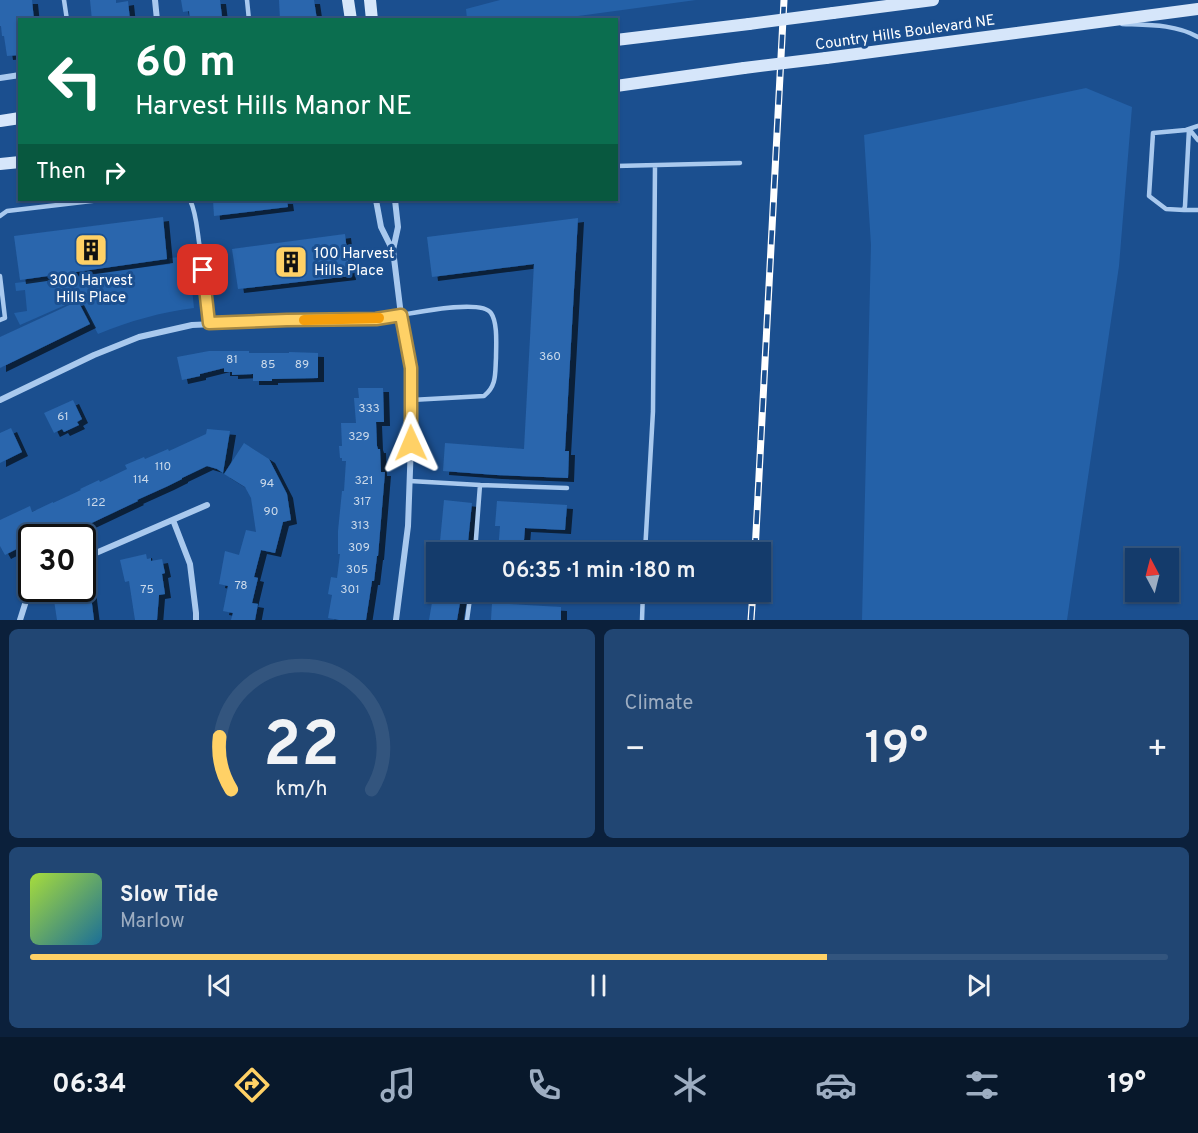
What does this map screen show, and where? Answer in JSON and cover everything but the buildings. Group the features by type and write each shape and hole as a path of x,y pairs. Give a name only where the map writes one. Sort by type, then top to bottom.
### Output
{"main road":[{"path":"348,0 351,18"},
{"path":"370,0 372,18"},
{"name":"Country Hills Boulevard NE","path":"618,40 933,0"},
{"name":"Country Hills Boulevard NE","path":"618,86 1198,9"},
{"path":"0,121 18,118"},
{"path":"0,164 18,162"}],"street":[{"path":"155,0 158,18"},
{"path":"0,78 18,75"},
{"path":"376,201 381,227 393,250"},
{"path":"395,201 398,227 393,250 401,315 411,368 408,526 396,620"},
{"path":"0,400 76,363 139,337 192,325 376,319 401,315"},
{"path":"96,553 207,505"},
{"path":"173,520 190,564 196,620"},
{"path":"20,620 26,602"}],"lane":[{"path":"64,0 67,18"},
{"path":"247,0 249,18"},
{"path":"1096,22 1173,27 1198,37"},
{"path":"1198,126 1153,133 1149,196 1166,209 1198,210"},
{"path":"1189,129 1198,140"},
{"path":"1184,210 1189,129"},
{"path":"618,166 740,163"},
{"path":"646,542 653,411 656,165"},
{"path":"0,216 7,211 92,201"},
{"path":"191,201 194,207 209,323"},
{"path":"0,276 5,318 0,320"},
{"path":"401,315 472,306 487,308 495,323 495,373 491,391 484,396 411,400"},
{"path":"410,481 567,488"},
{"path":"476,542 480,485"},
{"path":"467,620 469,602"},
{"path":"642,620 643,602"}],"shaded area":[{"path":"500,0 696,0 563,18 467,18 466,9"},
{"path":"1086,88 1132,107 1119,266 1067,620 862,620 871,245 864,135"},
{"path":"181,257 183,289 192,289 194,308 146,318 98,334 79,299 20,325 14,313 27,311 25,290 16,291 15,283 170,264 169,258"}],"railway":[{"path":"756,542 784,0"},
{"path":"751,620 752,602"}],"slow traffic":[{"path":"304,320 379,318"}],"place":[{"name":"300 Harvest Hills Place","path":"91,250"},
{"name":"100 Harvest Hills Place","path":"291,262"}],"route":[{"path":"203,270 209,323 376,319 401,315 411,368 411,443"}]}
